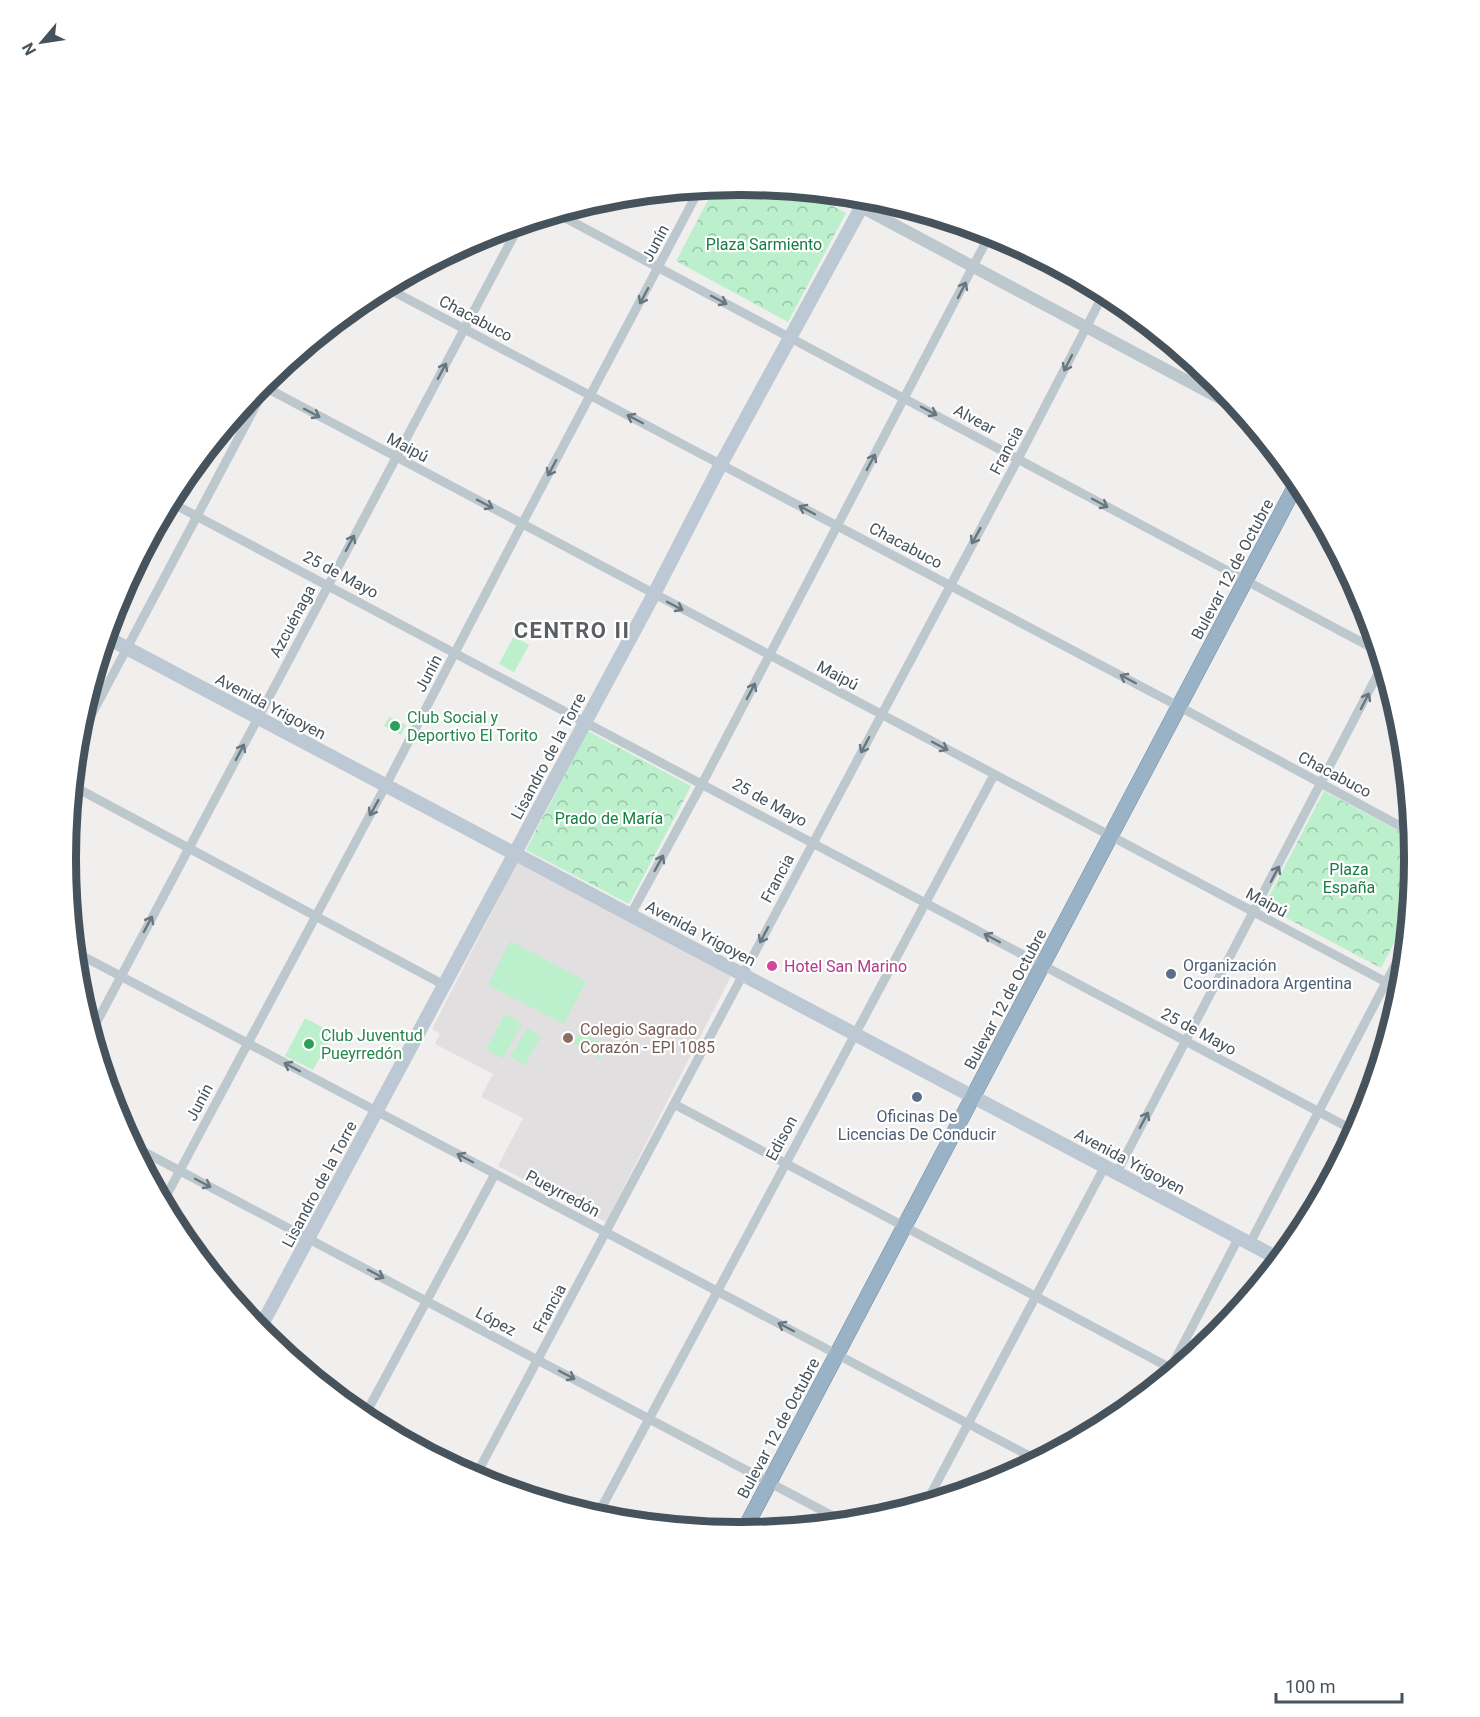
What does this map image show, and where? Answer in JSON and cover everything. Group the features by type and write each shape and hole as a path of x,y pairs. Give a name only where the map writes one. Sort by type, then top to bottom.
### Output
{"highway":[{"name":"Bulevar 12 de Octubre","path":"749,1522 1293,491"}],"main road":[{"name":"Lisandro de la Torre","path":"264,1321 654,594 721,464 862,207"},
{"name":"Avenida Yrigoyen","path":"113,641 1271,1255"}],"street":[{"name":"Junín","path":"167,1194 696,196"},
{"path":"878,210 973,268 1216,396"},
{"name":"Alvear","path":"566,218 1368,646"},
{"name":"Azcuénaga","path":"97,1022 514,235"},
{"path":"631,914 703,782 986,243"},
{"name":"Chacabuco","path":"395,292 1180,707 1403,828"},
{"name":"Francia","path":"480,1468 1018,459 1100,301"},
{"name":"Maipú","path":"270,390 1391,985"},
{"path":"93,713 198,517 251,411"},
{"name":"25 de Mayo","path":"178,506 703,782 925,903 1347,1126"},
{"path":"931,1493 1035,1296 1186,1041 1378,676"},
{"name":"Edison","path":"602,1507 994,775"},
{"path":"80,790 444,985"},
{"name":"Pueyrredón","path":"84,957 1029,1456"},
{"path":"1179,1355 1318,1111 1395,966"},
{"path":"674,1104 1035,1296 1164,1368"},
{"name":"López","path":"145,1153 832,1515"},
{"path":"369,1408 495,1174"}],"shaded area":[{"name":"Colegio Sagrado Corazón - EPI 1085","path":"517,863 732,974 606,1222 498,1166 523,1118 481,1097 493,1074 435,1044 440,1034 432,1029"}],"green space":[{"name":"Plaza Sarmiento","path":"710,196 783,196 823,201 846,213 788,322 676,261"},
{"path":"514,636 529,645 514,672 499,664"},
{"name":"Club Social y Deportivo El Torito","path":"389,717 406,725 401,735 384,726"},
{"name":"Prado de María","path":"588,731 691,786 629,904 526,850"},
{"name":"Plaza España","path":"1324,791 1403,833 1404,859 1399,933 1381,968 1264,906"},
{"path":"510,941 586,981 564,1024 488,985"},
{"path":"505,1014 522,1023 503,1059 486,1049"},
{"name":"Club Juventud Pueyrredón","path":"305,1018 333,1033 313,1070 285,1056"},
{"path":"527,1028 541,1036 525,1065 510,1057"},
{"path":"580,1031 607,1046 600,1059 573,1043"}],"place":[{"name":"Club Social y Deportivo El Torito","path":"395,726"},
{"name":"Hotel San Marino","path":"772,966"},
{"name":"Organización Coordinadora Argentina","path":"1171,974"},
{"name":"Colegio Sagrado Corazón - EPI 1085","path":"568,1038"},
{"name":"Club Juventud Pueyrredón","path":"309,1044"},
{"name":"Oficinas De Licencias De Conducir","path":"917,1097"}],"district":[{"name":"CENTRO II","path":"572,630"}]}
